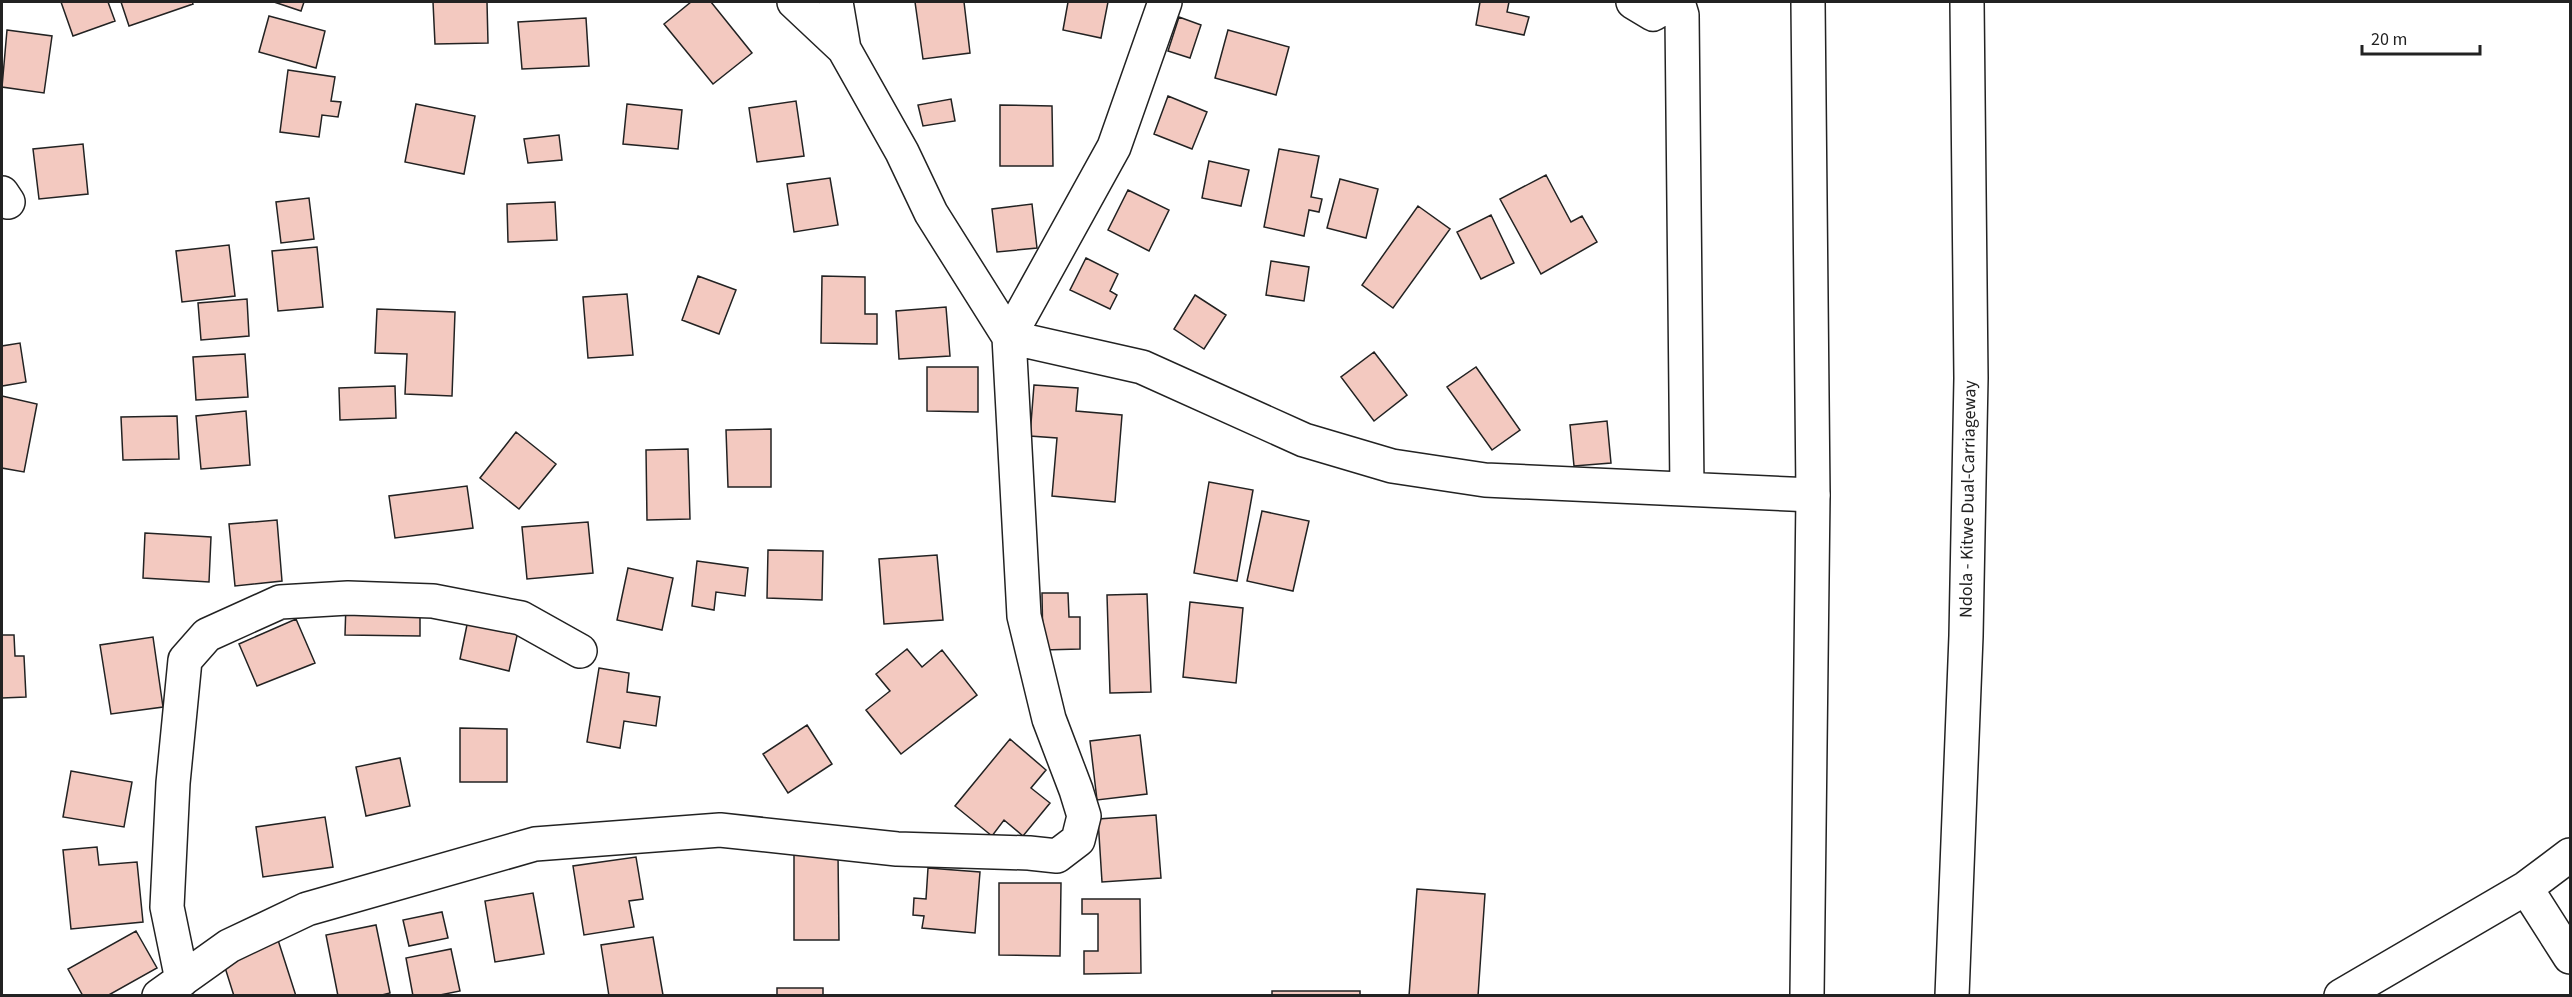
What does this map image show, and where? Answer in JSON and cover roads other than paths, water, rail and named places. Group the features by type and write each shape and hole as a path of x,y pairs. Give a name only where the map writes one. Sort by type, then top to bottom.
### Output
{"main road":[{"path":"171,988 229,946 307,909 535,844 720,830 897,849 1058,856 1078,840 1084,816 1049,720 1024,616 1009,337 931,213 902,152 844,50 794,2"},
{"path":"836,2 844,50"},
{"path":"1009,337 1114,147 1165,2"},
{"path":"1633,2 1653,14 1673,2"},
{"path":"1678,2 1682,15 1687,489"},
{"path":"1807,996 1813,495 1808,2"},
{"name":"Ndola - Kitwe Dual-Carriageway","path":"1952,996 1966,636 1971,378 1967,2"},
{"path":"1009,337 1142,367 1304,440 1392,466 1485,480 1813,495"},
{"path":"171,988 167,907 173,783 185,660 207,635 280,602 348,598 433,601 521,618 580,651"},
{"path":"2341,996 2526,888 2571,855"},
{"path":"2526,888 2571,957"}]}
